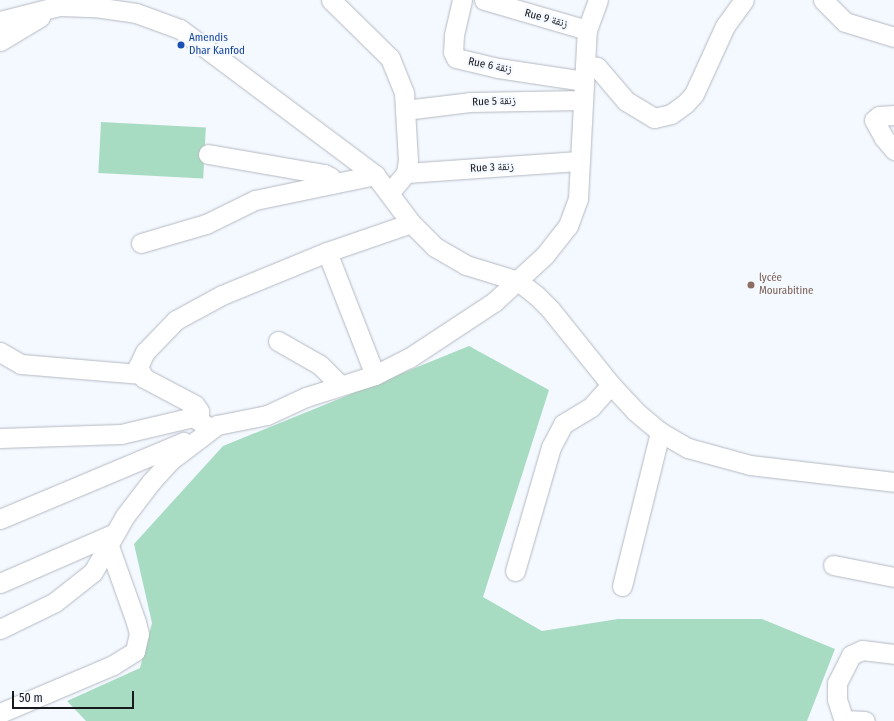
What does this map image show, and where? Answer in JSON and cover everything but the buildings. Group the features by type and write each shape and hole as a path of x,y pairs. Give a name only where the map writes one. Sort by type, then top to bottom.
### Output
{"street":[{"path":"331,0 390,58 404,93 408,160 406,173 389,193"},
{"name":"Rue 6 زنقة","path":"462,0 454,35 453,52 456,58 498,68 584,82"},
{"name":"Rue 9 زنقة","path":"484,0 514,5 586,30"},
{"path":"0,519 162,452 208,424 267,415 340,385 375,375 409,358 450,328 481,311 518,281 559,238 574,214 578,199 586,30 598,0"},
{"path":"584,82 597,67 626,101 654,118 672,114 694,94 725,26 744,0"},
{"path":"823,0 845,22 894,37"},
{"path":"0,21 21,8 94,3 134,7 175,27 197,40 375,175 411,223 448,257 466,265 518,281 550,309 611,385 635,411 660,432 688,448 750,465 894,482"},
{"path":"0,41 58,6"},
{"name":"Rue 5 زنقة","path":"405,110 470,102 584,82"},
{"path":"894,115 879,116 874,120 884,138 894,150"},
{"path":"208,154 324,174 330,177 332,184"},
{"name":"Rue 3 زنقة","path":"406,173 579,161"},
{"path":"141,243 206,224 255,200 375,175"},
{"path":"139,374 138,361 144,352 176,320 192,309 327,252 411,223"},
{"path":"327,252 375,375"},
{"path":"278,341 320,365 340,385"},
{"path":"0,352 21,364 139,374 195,404 208,424"},
{"path":"515,571 551,447 563,424 591,407 611,385"},
{"path":"0,438 121,434 188,418 208,424"},
{"path":"0,628 55,602 75,588 93,572 138,498 171,460 208,424"},
{"path":"622,586 660,432"},
{"path":"0,583 112,540"},
{"path":"0,713 113,665 129,657 134,651 139,634 112,540"},
{"path":"833,566 894,577"},
{"path":"865,721 844,720 837,699 837,683 851,656 862,650 894,654"}],"green space":[{"path":"101,122 206,127 203,178 98,173"},
{"path":"469,346 549,390 483,597 542,631 618,619 762,619 835,649 807,721 86,721 67,701 140,668 152,623 134,544 223,446"}],"place":[{"name":"Amendis Dhar Kanfod","path":"181,45"},
{"name":"lycée Mourabitine","path":"751,285"}]}
